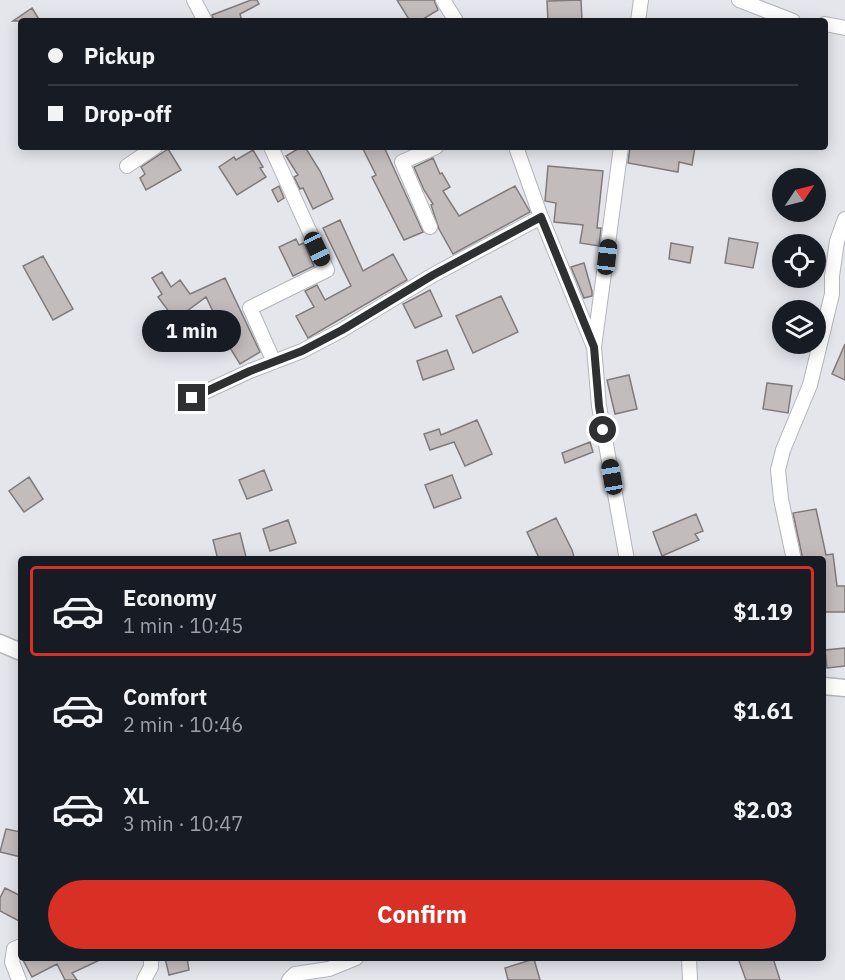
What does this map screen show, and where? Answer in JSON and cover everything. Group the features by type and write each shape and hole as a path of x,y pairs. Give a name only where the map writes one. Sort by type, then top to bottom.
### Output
{"street":[{"path":"194,0 203,18"},
{"path":"443,0 454,18"},
{"path":"638,18 640,0"},
{"path":"739,0 785,18"},
{"path":"828,25 845,28"},
{"path":"128,165 150,150"},
{"path":"272,150 327,270 250,308 273,362"},
{"path":"429,150 402,162 430,227"},
{"path":"517,150 541,217 594,347"},
{"path":"621,150 594,347 599,406 626,556"},
{"path":"192,398 250,371 302,351 342,330 433,275 541,217"},
{"path":"793,556 781,499 778,470 783,450 810,385 832,294 837,241 845,219"},
{"path":"0,643 18,651"},
{"path":"826,686 845,688"},
{"path":"18,948 14,950 12,962 19,980"},
{"path":"144,980 151,967 151,961"},
{"path":"289,980 295,974 329,969 349,961"},
{"path":"688,961 690,980"}],"building":[{"path":"251,0 257,0 259,4 240,14 241,18 213,18 212,15"},
{"path":"397,0 434,0 438,10 425,18 408,18"},
{"path":"581,0 582,18 548,18 547,1"},
{"path":"32,8 38,18 18,18 18,21 13,21"},
{"path":"169,150 181,170 146,190 140,178 145,174 141,167"},
{"path":"253,150 266,177 237,195 219,167 234,157 236,160"},
{"path":"296,150 307,150 333,199 313,209 303,188 300,189 294,177 298,175 286,156"},
{"path":"364,150 385,150 423,232 404,240 372,177 376,175"},
{"path":"630,150 694,150 692,165 679,162 678,172 628,163"},
{"path":"433,158 440,174 442,173 450,187 443,191 459,216 515,186 530,212 453,254 439,229 431,205 433,204 414,167"},
{"path":"548,166 603,171 597,228 601,228 599,246 580,243 583,225 554,222 556,203 545,201"},
{"path":"279,186 284,198 278,202 272,190"},
{"path":"340,220 363,271 393,254 407,280 308,338 296,316 314,307 305,291 317,285 325,300 351,286 323,228"},
{"path":"729,238 758,243 753,268 725,263"},
{"path":"296,239 299,245 304,243 314,266 293,276 279,247"},
{"path":"671,243 693,247 690,263 669,259"},
{"path":"43,256 73,309 53,320 23,266"},
{"path":"584,263 592,296 584,298 571,267"},
{"path":"162,272 171,287 180,280 190,294 225,278 260,352 240,364 217,327 220,326 206,297 175,320 158,297 162,294 152,278"},
{"path":"430,290 442,316 415,328 403,304"},
{"path":"501,296 518,332 473,353 456,316"},
{"path":"845,344 845,380 832,374"},
{"path":"447,350 454,369 423,380 417,361"},
{"path":"629,375 637,409 615,414 607,380"},
{"path":"767,383 792,386 788,413 763,409"},
{"path":"477,420 492,454 465,466 454,442 430,450 424,434 439,429 441,435"},
{"path":"590,442 593,452 565,463 562,453"},
{"path":"264,470 272,490 247,499 239,480"},
{"path":"452,475 461,498 434,508 425,485"},
{"path":"29,477 43,499 24,512 9,491"},
{"path":"816,509 826,555 833,554 837,586 845,586 845,612 826,612 826,556 802,556 793,513"},
{"path":"696,514 703,531 695,534 699,540 662,556 653,532"},
{"path":"556,518 574,556 538,556 527,532"},
{"path":"288,520 296,543 270,551 263,529"},
{"path":"240,533 246,556 217,556 213,540"},
{"path":"845,648 845,666 827,668 826,650"},
{"path":"6,829 18,831 18,856 0,852"},
{"path":"5,888 18,894 18,920 0,911 0,898"},
{"path":"24,961 98,961 72,973 77,980 65,980 57,964 32,977"},
{"path":"166,961 188,961 189,970 169,975"},
{"path":"535,961 540,980 508,980 505,968"},
{"path":"739,961 774,961 780,980 746,980"}],"route":[{"path":"192,398 250,371 302,351 342,330 433,275 541,217 594,347 603,430"}]}
